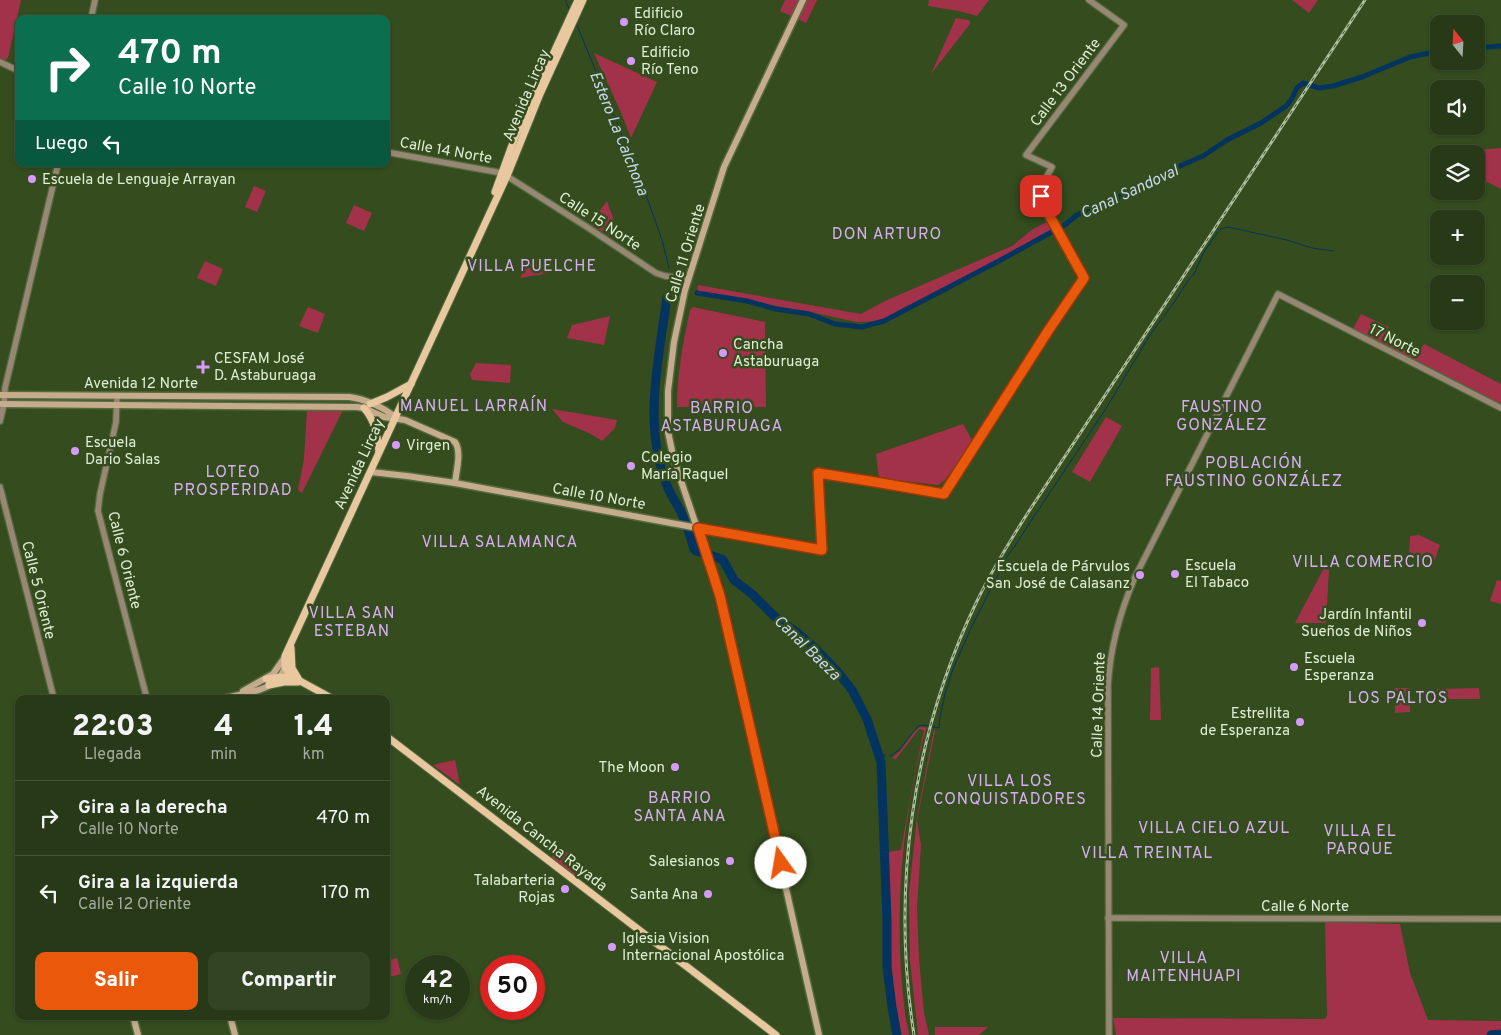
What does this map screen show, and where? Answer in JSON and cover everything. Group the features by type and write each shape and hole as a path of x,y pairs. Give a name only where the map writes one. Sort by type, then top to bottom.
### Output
{"main road":[{"name":"Calle 11 Oriente","path":"803,0 724,167 688,279 672,357 668,392 668,424 674,460 694,527 701,536 724,613 819,1035"},
{"name":"Avenida Lircay","path":"288,656 482,228 504,174 515,137 580,2"},
{"path":"380,454 376,426 367,406 412,384"},
{"name":"Avenida 12 Norte","path":"2,395 349,397 359,399 367,406 405,420 456,444 458,452 455,483"},
{"name":"Avenida 12 Norte","path":"2,404 367,406"},
{"name":"Calle 10 Norte","path":"371,472 455,483 694,527"},
{"path":"280,677 288,656"},
{"path":"288,656 294,673 302,682"},
{"path":"236,695 254,692 267,682 288,656"},
{"path":"285,667 291,676 326,695"},
{"path":"267,682 280,677 294,678"},
{"path":"267,682 302,682"},
{"name":"Avenida Cancha Rayada","path":"390,739 776,1035"},
{"path":"134,1020 138,1035"},
{"path":"231,1020 235,1035"}],"street":[{"path":"91,15 95,0"},
{"name":"Calle 13 Oriente","path":"822,550 818,473 944,494 1084,278 1044,206 1041,196 1042,187 1052,168 1026,155 1124,24 1088,0"},
{"path":"0,62 15,69"},
{"name":"Calle 14 Norte","path":"390,153 504,174"},
{"path":"0,421 2,395 57,167"},
{"name":"Calle 15 Norte","path":"504,174 656,273 688,279"},
{"name":"17 Norte","path":"1278,294 1501,408"},
{"name":"Calle 14 Oriente","path":"1109,1035 1108,686 1112,650 1120,617 1135,577 1278,294"},
{"name":"Calle 6 Oriente","path":"117,396 116,422 98,511 146,695"},
{"name":"Calle 5 Oriente","path":"0,487 53,695"},
{"name":"Calle 10 Norte","path":"694,527 822,550"},
{"name":"Calle 6 Norte","path":"1108,918 1501,919"}],"shaded area":[{"path":"0,0 21,0 18,15 15,15 15,27 8,58 4,61 0,58"},
{"path":"785,0 817,0 806,23 780,11"},
{"path":"929,0 989,0 977,16 928,6"},
{"path":"1292,0 1318,0 1309,13"},
{"path":"956,18 968,20 970,24 931,74"},
{"path":"594,53 657,82 631,138 622,115"},
{"path":"1501,148 1501,189 1485,181 1485,149"},
{"path":"254,186 266,191 257,212 245,207"},
{"path":"607,201 617,229 613,238 590,224"},
{"path":"354,205 372,213 364,231 346,223"},
{"path":"1049,221 1054,231 884,321 856,322 807,311 697,293 698,285 861,314 885,301 1012,246 1033,229"},
{"path":"532,256 560,271 520,278"},
{"path":"205,261 223,269 216,286 197,278"},
{"path":"308,307 325,314 318,333 299,326"},
{"name":"Cancha Astaburuaga","path":"693,307 765,322 766,407 677,407 681,358 690,310"},
{"path":"1361,314 1389,327 1385,337 1419,352 1424,344 1501,384 1501,406 1353,329"},
{"path":"610,316 604,345 567,338 572,325"},
{"path":"476,363 511,365 510,383 472,380 470,374"},
{"path":"552,409 617,420 615,428 602,441 563,422"},
{"path":"307,410 343,410 302,493 298,490 304,459"},
{"path":"1106,417 1122,426 1090,482 1072,472"},
{"path":"963,424 973,442 945,480 938,485 879,478 876,454"},
{"path":"1419,535 1440,545 1434,562 1409,555 1410,536"},
{"path":"1324,568 1329,570 1326,623 1295,623"},
{"path":"1497,580 1501,581 1501,604 1490,601"},
{"path":"1159,667 1161,720 1150,720 1151,668"},
{"path":"1395,688 1410,688 1410,712 1395,713"},
{"path":"1479,688 1480,699 1441,699 1437,689"},
{"path":"920,727 929,728 926,729 911,793 913,783 924,730 919,729 896,759 892,758"},
{"path":"934,729 917,820 921,845 917,907 919,959 924,1013 929,1035 918,1035 910,961 909,893 917,817"},
{"path":"455,760 460,785 433,765"},
{"path":"909,803 905,834 900,906 901,977 909,1035 900,1035 892,980 887,852 901,850"},
{"path":"569,852 572,854 578,876 576,877 551,859 553,855"},
{"path":"1325,922 1400,924 1410,973 1428,1020 1501,1021 1501,1035 1116,1035 1113,1018 1325,1019 1327,1015"},
{"path":"397,958 401,974 390,977 390,960"},
{"path":"935,1027 988,1027 979,1035 935,1035"}],"waterway":[{"name":"Estero La Calchona","path":"565,0 570,11"},
{"name":"Estero La Calchona","path":"576,23 640,178 662,240 669,268"},
{"name":"Canal Sandoval","path":"1485,47 1501,46"},
{"name":"Canal Sandoval","path":"697,293 809,314 835,324 862,327 884,321 997,262 1066,224 1077,215 1115,199 1159,175 1203,156 1227,140 1261,123 1286,106 1297,88 1303,83 1319,88 1333,86 1362,77 1410,57 1430,53"},
{"path":"890,756 899,750 918,726 939,728 945,694 953,669 972,626 1008,555 1105,410 1150,335 1194,274 1204,252 1218,232 1228,227 1287,240 1312,248 1333,251"},
{"name":"Canal Baeza","path":"667,297 655,390 655,437 659,461 666,483 688,529 694,549 723,560 734,580 752,594 774,616 816,649 837,671 852,690 867,719 881,762 887,967 897,1035"},
{"name":"Canal Baeza","path":"879,755 885,755"},
{"name":"Canal Baeza","path":"1491,1035 1501,1034"}],"railway":[{"path":"914,1035 907,980 905,925 907,869 912,814 922,760 936,706 954,654 976,603 1002,555 1031,508 1365,0"}],"place":[{"name":"Edificio Río Claro","path":"624,22"},
{"name":"Edificio Río Teno","path":"631,61"},
{"name":"Escuela de Lenguaje Arrayan","path":"32,179"},
{"name":"Cancha Astaburuaga","path":"723,353"},
{"name":"CESFAM José D. Astaburuaga","path":"203,367"},
{"name":"Virgen","path":"396,445"},
{"name":"Escuela Dario Salas","path":"75,451"},
{"name":"Colegio María Raquel","path":"631,466"},
{"name":"Escuela El Tabaco","path":"1175,574"},
{"name":"Escuela de Párvulos San José de Calasanz","path":"1140,575"},
{"name":"Jardín Infantil Sueños de Niños","path":"1422,623"},
{"name":"Escuela Esperanza","path":"1294,667"},
{"name":"Estrellita de Esperanza","path":"1300,722"},
{"name":"The Moon","path":"675,767"},
{"name":"Salesianos","path":"730,861"},
{"name":"Talabarteria Rojas","path":"565,889"},
{"name":"Santa Ana","path":"708,894"},
{"name":"Iglesia Vision Internacional Apostólica","path":"612,947"}],"district":[{"name":"DON ARTURO","path":"887,233"},
{"name":"VILLA PUELCHE","path":"532,265"},
{"name":"MANUEL LARRAÍN","path":"474,405"},
{"name":"FAUSTINO GONZÁLEZ","path":"1222,415"},
{"name":"BARRIO ASTABURUAGA","path":"722,416"},
{"name":"POBLACIÓN FAUSTINO GONZÁLEZ","path":"1254,471"},
{"name":"LOTEO PROSPERIDAD","path":"233,480"},
{"name":"VILLA SALAMANCA","path":"500,541"},
{"name":"VILLA COMERCIO","path":"1363,561"},
{"name":"VILLA SAN ESTEBAN","path":"352,621"},
{"name":"LOS PALTOS","path":"1398,697"},
{"name":"VILLA LOS CONQUISTADORES","path":"1010,789"},
{"name":"BARRIO SANTA ANA","path":"680,806"},
{"name":"VILLA CIELO AZUL","path":"1214,827"},
{"name":"VILLA EL PARQUE","path":"1360,839"},
{"name":"VILLA TREINTAL","path":"1147,852"},
{"name":"VILLA MAITENHUAPI","path":"1184,966"}],"route":[{"path":"781,863 716,579 698,528 822,550 818,473 944,494 1084,278 1048,213 1041,196"}]}
